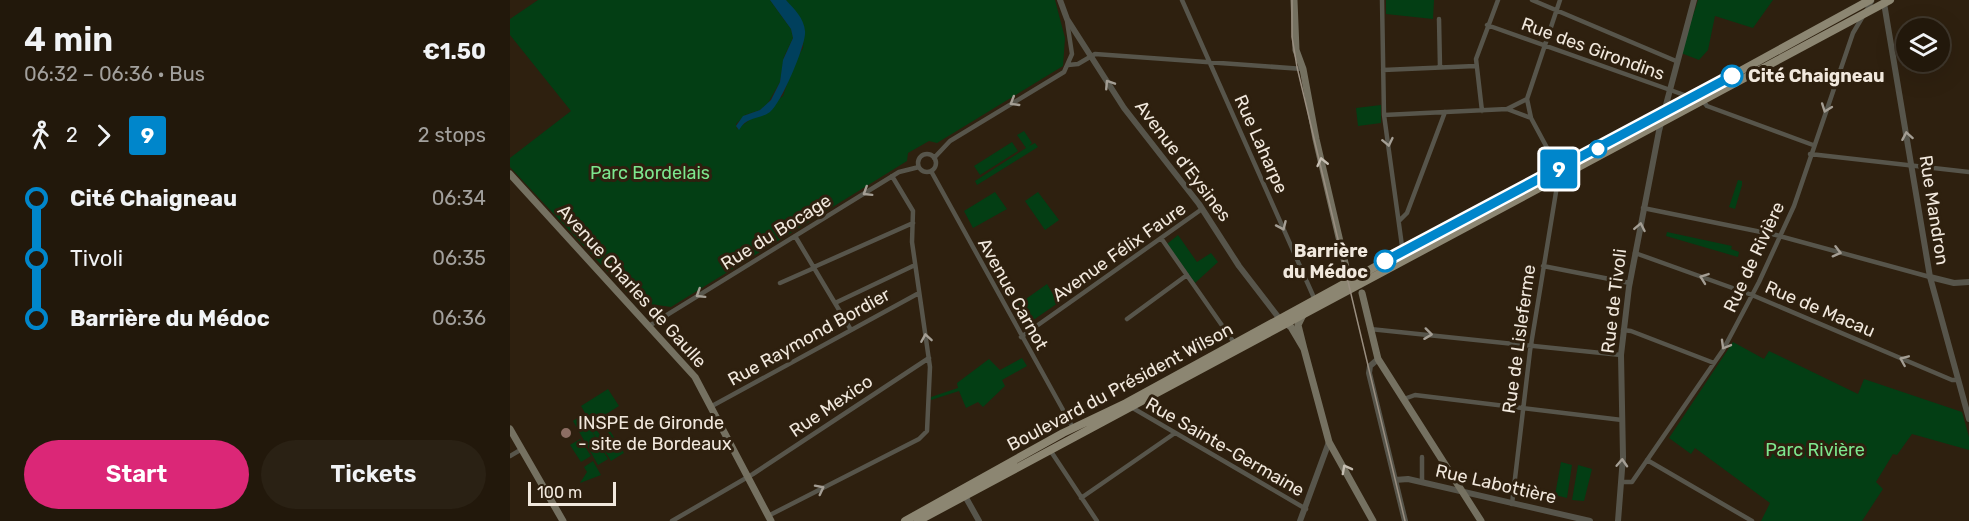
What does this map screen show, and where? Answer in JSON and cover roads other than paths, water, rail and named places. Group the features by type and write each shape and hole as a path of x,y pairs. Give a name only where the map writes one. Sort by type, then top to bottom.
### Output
{"main road":[{"path":"1294,0 1295,41 1349,280 1338,292 1311,307 1300,318 1298,325 1329,442 1373,521"},
{"name":"Boulevard du Président Wilson","path":"905,521 1871,0"},
{"name":"Boulevard du Président Wilson","path":"918,521 1661,124 1885,1"},
{"name":"Avenue Charles de Gaulle","path":"510,174 695,377 769,518"},
{"path":"1392,258 1370,276 1362,293 1378,358 1481,521"},
{"path":"1352,290 1362,293"},
{"path":"1279,318 1288,324 1304,349"},
{"path":"510,429 559,520"}],"street":[{"name":"Avenue d'Eysines","path":"1060,0 1067,19 1124,108 1202,209 1239,266 1279,318"},
{"name":"Rue Laharpe","path":"1182,0 1315,300"},
{"path":"1382,0 1384,115 1404,251 1415,255"},
{"path":"1482,111 1475,66 1487,25 1498,0"},
{"path":"1532,0 1676,61"},
{"path":"1559,170 1531,118 1527,99 1560,0"},
{"name":"Rue de Tivoli","path":"1618,521 1621,482 1623,330 1643,208 1661,124 1694,0"},
{"name":"Rue de Rivière","path":"1621,482 1632,482 1714,363 1752,295 1794,206 1853,33 1871,0"},
{"name":"Rue Mandron","path":"1885,1 1930,277 1969,419"},
{"name":"Avenue d'Eysines","path":"1067,19 1071,54 1068,65"},
{"path":"1439,20 1440,67"},
{"name":"Rue des Girondins","path":"1487,25 1690,97"},
{"path":"1842,25 1851,27 1853,33"},
{"path":"934,158 928,154 922,155 919,159 919,167 925,172 931,171 935,167 934,158 950,141 1064,72 1068,65 1078,64 1095,54 1303,69"},
{"path":"1383,70 1475,66"},
{"path":"1507,110 1527,99"},
{"path":"1703,101 1707,106 1813,145"},
{"path":"1384,115 1507,110 1531,118"},
{"path":"1664,111 1673,117"},
{"path":"1399,221 1407,213 1445,112"},
{"path":"1810,154 1969,172"},
{"name":"Rue du Bocage","path":"649,326 892,176 919,167"},
{"name":"Avenue Carnot","path":"931,171 1073,429"},
{"path":"769,518 924,435 930,388 929,358 915,265 913,211 892,176"},
{"name":"Rue de Lisleferme","path":"1512,504 1530,346 1557,186 1556,180"},
{"path":"1643,208 1780,237 1954,283 1969,282"},
{"name":"Avenue Félix Faure","path":"1021,337 1202,209"},
{"path":"780,283 913,223"},
{"path":"795,236 851,330"},
{"path":"1161,238 1235,344"},
{"name":"Rue de Macau","path":"1635,253 1752,295 1952,380 1958,380"},
{"path":"835,303 915,265"},
{"path":"1543,266 1630,283"},
{"path":"1127,319 1187,275"},
{"name":"Rue Raymond Bordier","path":"712,406 919,293"},
{"path":"1226,356 1271,327 1279,318"},
{"path":"1370,328 1621,355"},
{"path":"1623,330 1714,363"},
{"name":"Rue Mexico","path":"672,521 748,476 929,358"},
{"path":"1378,358 1370,366 1369,373 1405,521"},
{"path":"1404,399 1415,395 1622,420"},
{"name":"Rue Sainte-Germaine","path":"1131,407 1306,509"},
{"path":"1073,429 1082,433"},
{"path":"1081,498 1175,433"},
{"path":"1300,521 1329,442"},
{"path":"510,456 522,449"},
{"path":"1050,450 1097,521"},
{"path":"1422,457 1422,482"},
{"path":"1647,460 1752,521"},
{"path":"979,521 965,496 974,486 1006,465"},
{"name":"Rue Labottière","path":"1395,480 1408,479 1590,521"}],"water":[{"path":"770,0 786,0 803,22 805,38 792,73 775,107 766,114 749,120 739,130 736,126 743,116 760,110 771,100 780,82 783,60 793,38 791,29"}],"tram line":[{"path":"1292,0 1292,37 1297,67 1405,521"}],"place":[{"name":"Cité Chaigneau","path":"1732,76"},
{"name":"Barrière du Médoc","path":"1385,261"},
{"name":"INSPE de Gironde - site de Bordeaux","path":"566,433"}],"park label":[{"name":"Parc Bordelais","path":"650,173"},
{"name":"Parc Rivière","path":"1815,450"}]}
